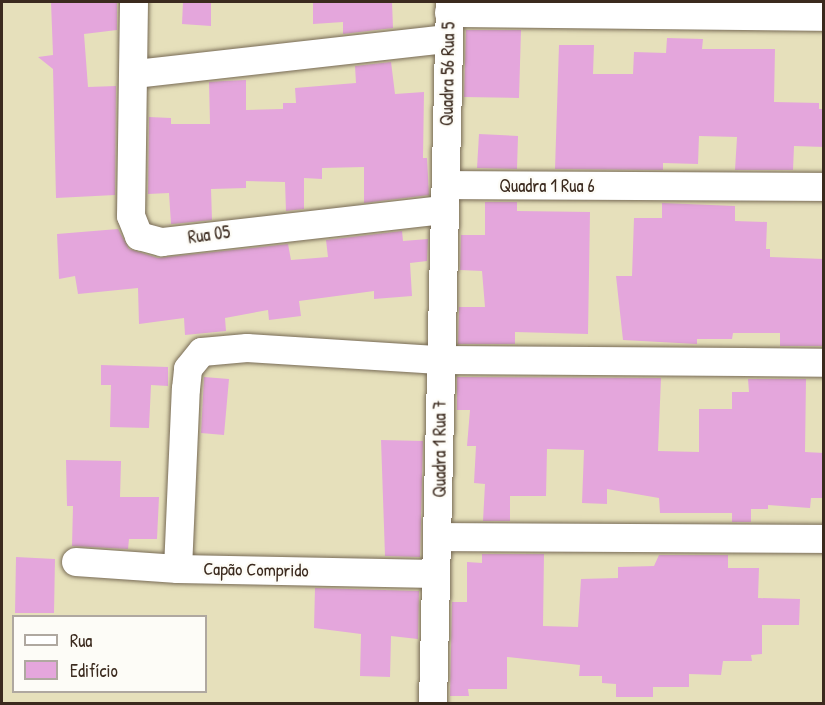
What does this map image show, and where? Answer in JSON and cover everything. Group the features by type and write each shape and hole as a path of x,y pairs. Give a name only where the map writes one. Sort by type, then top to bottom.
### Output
{"street":[{"name":"Rua 05","path":"134,2 135,74 131,216 135,232 145,239 162,242 445,197"},
{"name":"Quadra 56 Rua 5","path":"445,197 449,18 824,17"},
{"path":"135,74 449,18"},
{"name":"Quadra 1 Rua 6","path":"445,197 824,187"},
{"path":"440,360 445,197"},
{"path":"178,569 186,389 188,369 196,356 220,349 247,348 440,360 824,363"},
{"name":"Quadra 1 Rua 7","path":"439,537 440,360"},
{"path":"433,704 439,537 824,539"},
{"name":"Capão Comprido","path":"76,562 178,569 436,574"}],"building":[{"path":"51,2 117,2 117,30 84,34 88,87 116,86 115,195 56,198 53,69 38,57 53,55"},
{"path":"183,2 211,2 211,26 182,24"},
{"path":"313,2 392,2 393,28 343,34 343,22 313,24"},
{"path":"466,30 521,30 519,98 464,97"},
{"path":"667,38 703,39 702,49 775,49 774,102 819,103 819,109 824,109 824,147 794,146 793,170 735,170 737,137 699,136 698,164 663,163 663,170 555,169 559,45 594,45 593,74 633,74 634,52 666,53"},
{"path":"391,62 395,94 424,92 423,158 427,158 429,195 364,203 364,167 322,168 322,179 304,178 304,209 286,211 285,182 246,181 246,188 211,189 212,220 163,225 171,224 169,193 148,194 149,117 171,118 171,124 210,124 209,82 224,81 246,80 246,110 283,109 283,103 296,103 295,88 356,83 355,66"},
{"path":"479,134 518,136 517,169 477,168"},
{"path":"485,202 517,202 517,211 590,212 588,334 515,332 515,344 458,344 459,307 485,307 482,271 460,270 461,235 485,235"},
{"path":"662,203 735,206 735,221 767,222 766,249 770,249 770,257 824,259 824,346 780,346 780,333 733,333 732,339 697,339 697,344 623,340 616,276 632,276 634,218 662,218"},
{"path":"118,229 129,249 158,258 288,244 291,260 328,257 326,240 402,231 403,241 428,239 427,261 410,263 412,296 374,299 374,291 299,301 301,316 269,320 268,310 225,318 226,331 185,335 184,318 139,324 138,288 78,294 75,276 59,279 57,234"},
{"path":"101,365 168,367 168,386 151,385 149,428 110,427 111,385 101,385"},
{"path":"204,377 229,379 224,435 201,433"},
{"path":"457,377 661,378 658,451 699,452 699,409 732,409 732,392 749,392 748,379 806,379 805,452 824,453 824,498 811,498 810,508 768,505 768,509 751,509 751,522 732,522 732,513 660,513 659,498 607,489 607,504 582,503 584,450 547,449 546,496 510,496 510,521 483,521 485,484 474,483 476,446 467,446 470,410 457,410"},
{"path":"381,440 423,441 420,557 385,556"},
{"path":"66,460 121,461 120,497 159,497 157,539 129,539 128,549 72,546 73,506 67,506"},
{"path":"482,554 544,554 543,626 578,627 581,579 618,578 618,567 654,566 659,555 728,555 728,568 759,568 758,598 800,599 799,625 762,625 762,654 751,655 752,661 723,661 721,675 689,674 689,687 653,687 653,697 616,697 616,684 602,683 602,676 579,676 580,665 507,657 507,689 468,689 469,696 450,696 452,602 467,602 467,562 482,563"},
{"path":"16,557 55,559 54,613 15,613"},
{"path":"315,588 419,591 418,639 391,636 390,677 360,676 361,634 314,628"}]}
